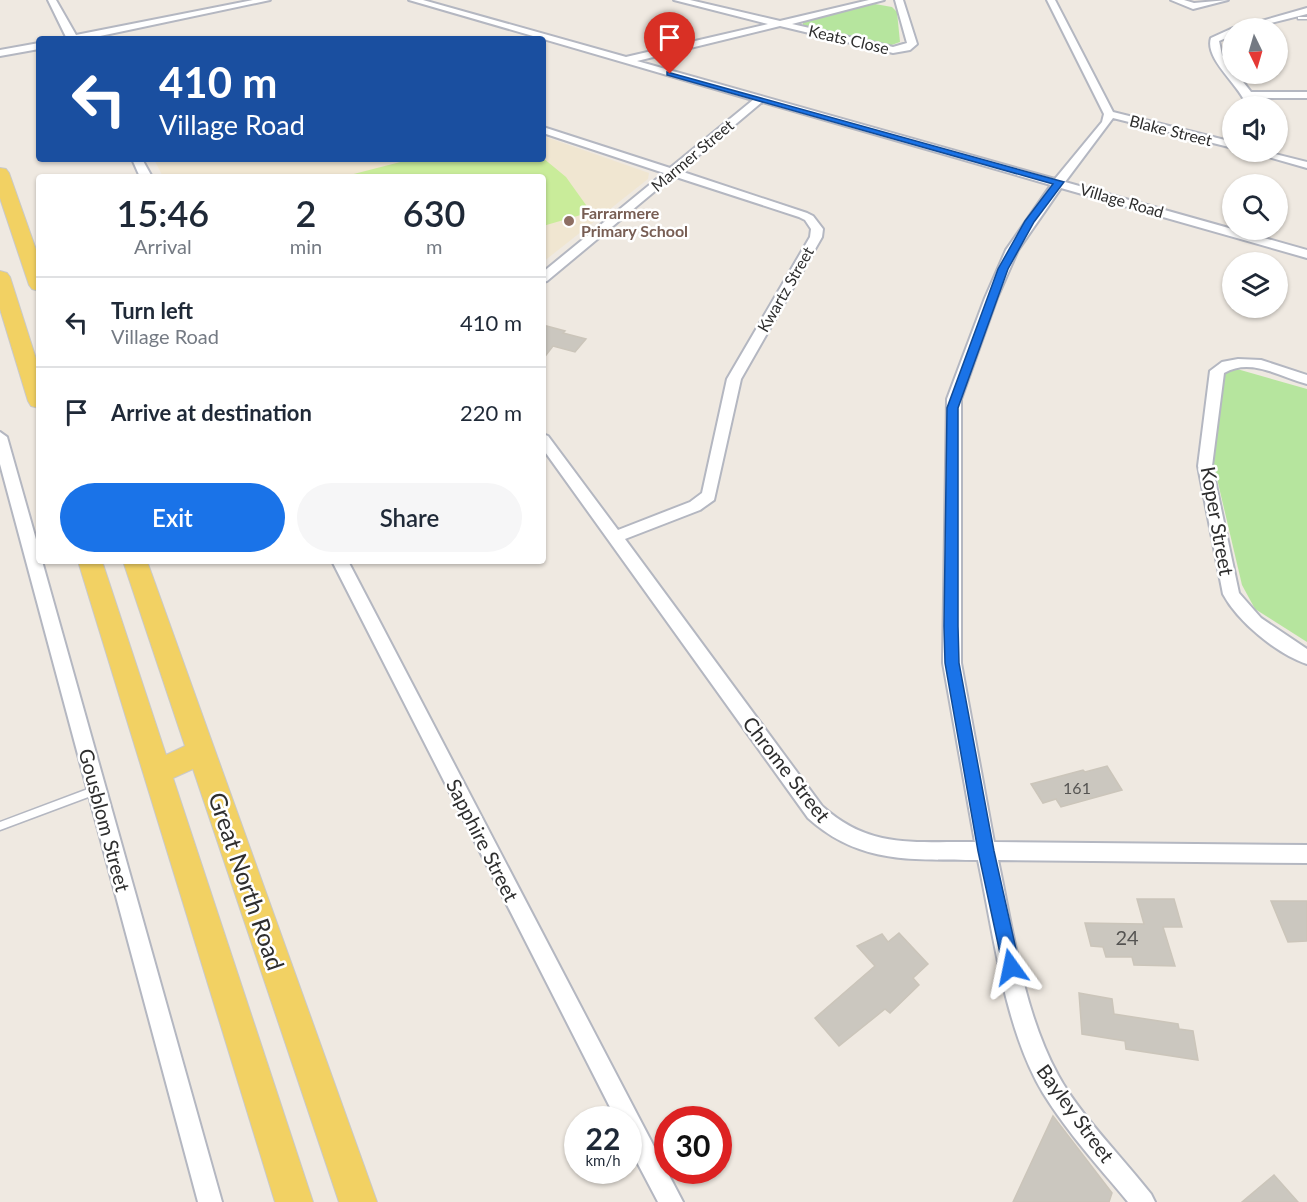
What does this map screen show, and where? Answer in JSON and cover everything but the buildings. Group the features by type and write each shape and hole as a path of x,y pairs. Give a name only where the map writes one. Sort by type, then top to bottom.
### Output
{"main road":[{"path":"0,173 36,276"},
{"path":"0,277 36,391"},
{"path":"91,564 294,1202"},
{"name":"Great North Road","path":"136,564 358,1202"},
{"path":"156,772 202,752"}],"street":[{"path":"52,0 71,36"},
{"path":"88,36 266,0"},
{"name":"Village Road","path":"414,0 541,36"},
{"path":"678,0 775,24"},
{"path":"625,60 880,0"},
{"name":"Keats Close","path":"775,24 883,49 903,49 912,44 898,0"},
{"path":"1051,0 1108,114"},
{"path":"1174,0 1193,6 1224,0"},
{"path":"1301,18 1307,11"},
{"path":"1222,36 1214,39 1214,51 1222,61"},
{"name":"Village Road","path":"546,38 759,100 1059,182 1307,254"},
{"path":"0,54 36,47"},
{"path":"1240,84 1249,95 1307,95"},
{"name":"Marmer Street","path":"546,276 759,100"},
{"name":"Blake Street","path":"1108,114 1222,142"},
{"name":"Bayley Street","path":"1108,114 1104,129 1059,182 1030,221 1003,269 952,408 952,663 986,851 1019,1004 1038,1062 1079,1124 1143,1202"},
{"name":"Kwartz Street","path":"546,131 803,215 816,225 817,233 734,379 709,496 695,506 615,537"},
{"path":"1288,160 1307,165"},
{"name":"Koper Street","path":"1307,380 1256,364 1231,363 1217,371 1205,466 1231,594 1242,610 1257,625 1307,657"},
{"name":"Gousblom Street","path":"0,437 4,469 210,1202"},
{"name":"Chrome Street","path":"546,443 815,812 830,826 855,841 877,848 895,850 1307,854"},
{"name":"Sapphire Street","path":"342,564 621,1106"},
{"name":"Sapphire Street","path":"642,1147 671,1202"}],"lane":[{"path":"0,826 96,790"}],"shaded area":[{"name":"Farrarmere Primary School","path":"546,137 649,173 648,179 546,260 546,174 162,174 156,162 546,162"}],"green space":[{"path":"875,4 892,7 897,12 900,42 886,47 807,29 803,25 803,22 813,17"},
{"path":"546,160 566,177 591,212 546,225 546,174 354,174 400,162"},
{"path":"1237,369 1307,389 1307,642 1255,609 1242,585 1211,453 1222,372"}],"place":[{"name":"Farrarmere Primary School","path":"569,221"}],"route":[{"path":"670,74 1059,182 1030,221 1003,269 983,318 952,408 952,663 986,851 1011,967"}]}
